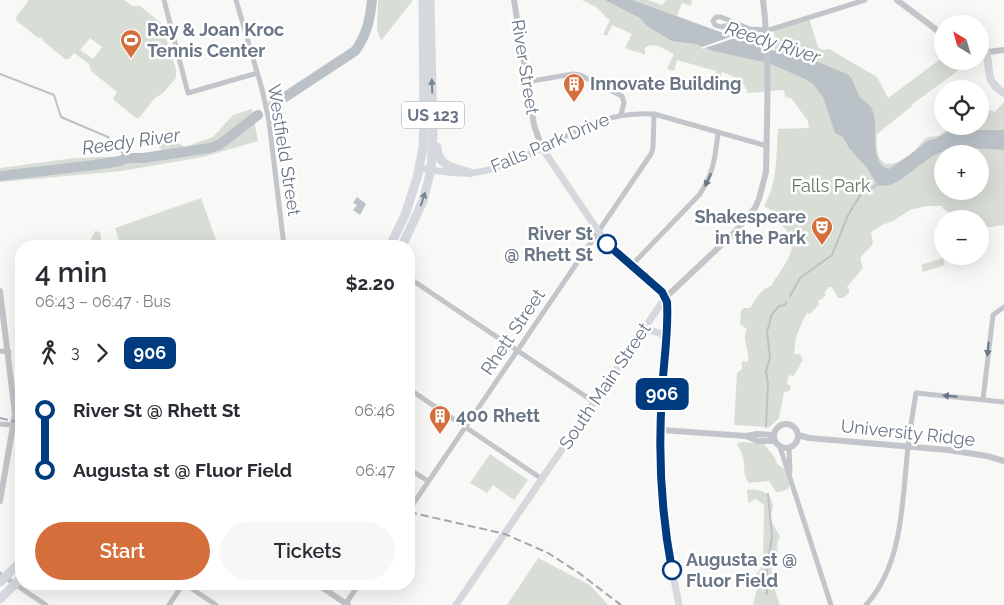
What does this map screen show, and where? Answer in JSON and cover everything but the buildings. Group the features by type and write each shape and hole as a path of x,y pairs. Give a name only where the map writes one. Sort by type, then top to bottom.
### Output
{"highway":[{"name":"US 123","path":"405,240 423,201 431,170 433,134 423,0"},
{"name":"US 123","path":"393,240 406,215 423,148 430,0"},
{"path":"433,134 437,155 441,162 470,173"},
{"path":"2,578 15,567"},
{"path":"0,599 15,584"}],"main road":[{"path":"988,70 994,85 1004,93"},
{"name":"Falls Park Drive","path":"419,168 454,174 470,173 495,168 542,148"},
{"name":"River Street","path":"542,148 607,244 662,292 665,298"},
{"path":"665,298 668,309 661,430 661,472 668,549 680,604"},
{"name":"South Main Street","path":"456,605 665,298"},
{"path":"639,336 650,330 666,338"}],"street":[{"path":"164,0 188,93 257,73"},
{"name":"Westfield Street","path":"236,0 269,121 283,240"},
{"name":"River Street","path":"514,0 534,125 542,148"},
{"name":"South Main Street","path":"665,298 734,232 755,208 764,182 767,146 767,94 766,21 763,0"},
{"path":"735,24 769,30 865,0"},
{"path":"897,0 934,28"},
{"path":"989,51 1004,50"},
{"path":"526,82 577,74 622,96 624,103 621,114"},
{"name":"Falls Park Drive","path":"542,148 598,122 621,114 654,114 767,146"},
{"name":"Rhett Street","path":"415,501 651,154 653,148 654,114"},
{"path":"631,266 700,194 708,181 715,163 718,133"},
{"path":"415,282 594,402"},
{"path":"0,291 15,414 0,501"},
{"path":"983,399 991,322 993,315 1004,307"},
{"path":"0,351 8,352"},
{"path":"415,393 542,479"},
{"path":"866,605 875,595 891,564 905,487 908,447 916,393 1004,402"},
{"path":"0,424 14,425"},
{"path":"774,438 777,427 787,424 794,427 798,435 795,444 789,448 780,447"},
{"path":"661,430 746,436 757,434 774,438 780,447 790,475 831,605"},
{"name":"University Ridge","path":"798,435 809,438 948,450 987,456 1004,462"},
{"name":"University Ridge","path":"795,444 809,438"},
{"path":"789,448 790,475"},
{"path":"415,472 428,481"},
{"path":"2,578 15,580"},
{"path":"28,590 46,605"},
{"path":"168,605 179,590"},
{"path":"193,590 216,605"},
{"path":"326,590 347,605 356,590"}],"green space":[{"name":"Ray & Joan Kroc Tennis Center","path":"29,0 124,0 133,6 140,6 161,23 176,69 176,78 163,93 155,98 139,118 136,118 113,99 117,92 91,71 89,64 74,53 69,59 65,59 44,42 41,37 38,38 17,21 16,17","holes":["90,38 102,47 93,59 80,50"]},
{"path":"378,0 413,0 381,41 377,29"},
{"name":"Falls Park","path":"582,0 648,0 662,5 666,0 692,0 691,6 682,3 677,16 747,42 754,42 755,45 775,52 774,31 809,18 818,47 823,50 829,49 877,77 888,98 934,64 934,70 959,70 945,80 934,80 934,88 877,134 878,155 885,164 891,164 898,162 914,151 928,137 940,135 989,135 989,110 995,112 1004,102 1004,225 989,227 989,210 945,210 942,208 943,206 926,206 910,210 871,232 873,244 860,258 863,268 847,287 849,293 843,298 838,298 832,287 829,287 824,293 826,295 818,300 819,304 810,314 807,313 805,316 796,337 794,354 800,354 803,360 793,376 789,375 787,383 791,387 789,391 784,392 779,418 770,427 734,425 737,373 742,369 742,361 748,362 745,336 747,329 740,324 741,311 743,308 750,308 762,292 771,286 790,256 792,248 788,233 781,225 783,217 764,206 769,197 774,178 778,129 809,128 808,121 791,98 785,97 784,90 748,93 741,82 722,72 719,84 713,82 716,71 677,60 674,71 667,69 674,54 658,46 649,45 645,48 645,55 625,48 632,34 612,25 607,36 603,34 610,20 596,7"},
{"path":"252,109 258,141 203,157 122,171 0,182 0,168 75,158 135,156 162,150 148,138 159,136 168,138 185,147 213,137 233,115"},
{"path":"201,198 216,240 119,240 115,228"},
{"path":"95,231 100,232 101,240 90,240"},
{"path":"934,261 934,265 945,265 923,272 921,265"},
{"path":"743,442 764,444 775,458 777,464 785,469 790,484 788,489 776,492 769,481 749,483 745,475 743,456 737,445"},
{"path":"490,454 528,480 514,500 493,485 487,493 470,483"},
{"path":"747,490 761,491 771,499 773,508 770,517 780,537 777,544 778,555 772,559 772,570 780,605 753,605 757,588 755,578 763,563 764,505 756,499 748,503"},
{"path":"538,558 590,585 608,605 507,605"}],"shaded area":[{"path":"605,0 632,0 745,41 797,58 813,60 847,74 852,79 861,98 872,109 875,118 876,153 878,160 889,169 927,141 942,135 989,135 989,130 1004,130 1004,150 989,149 989,145 934,145 934,155 899,181 890,185 878,186 867,168 849,148 843,137 835,133 823,97 813,84 769,63 713,51 696,44 672,41 647,26 640,18"},
{"path":"357,197 366,204 360,215 353,210 357,205 353,203"}],"pier":[{"path":"736,35 738,37 702,49 702,47"}],"waterway":[{"name":"Reedy River","path":"273,105 355,51 367,27 372,0"},
{"path":"0,74 54,95 61,117 108,137 126,158"},
{"name":"Reedy River","path":"0,176 95,165 120,161 126,158 143,158 210,148 219,145 258,115"},
{"path":"790,296 800,278 832,255 848,215 860,195 878,184"},
{"path":"766,427 768,384 766,371 770,358 767,332 772,314 779,306 785,305 786,302"},
{"path":"767,594 767,566 772,537 768,494"}],"railway":[{"path":"0,418 15,422"},
{"path":"415,513 505,534 548,553 579,573 621,605"}],"bus line":[{"name":"906","path":"607,244 615,253 662,292 667,302 660,421 662,496 672,570"}],"place":[{"name":"Ray & Joan Kroc Tennis Center","path":"131,59"},
{"name":"Innovate Building","path":"574,103"},
{"name":"River St @ Rhett St","path":"607,244"},
{"name":"Shakespeare in the Park","path":"822,246"},
{"name":"400 Rhett","path":"440,435"},
{"name":"Augusta st @ Fluor Field","path":"672,570"}]}
